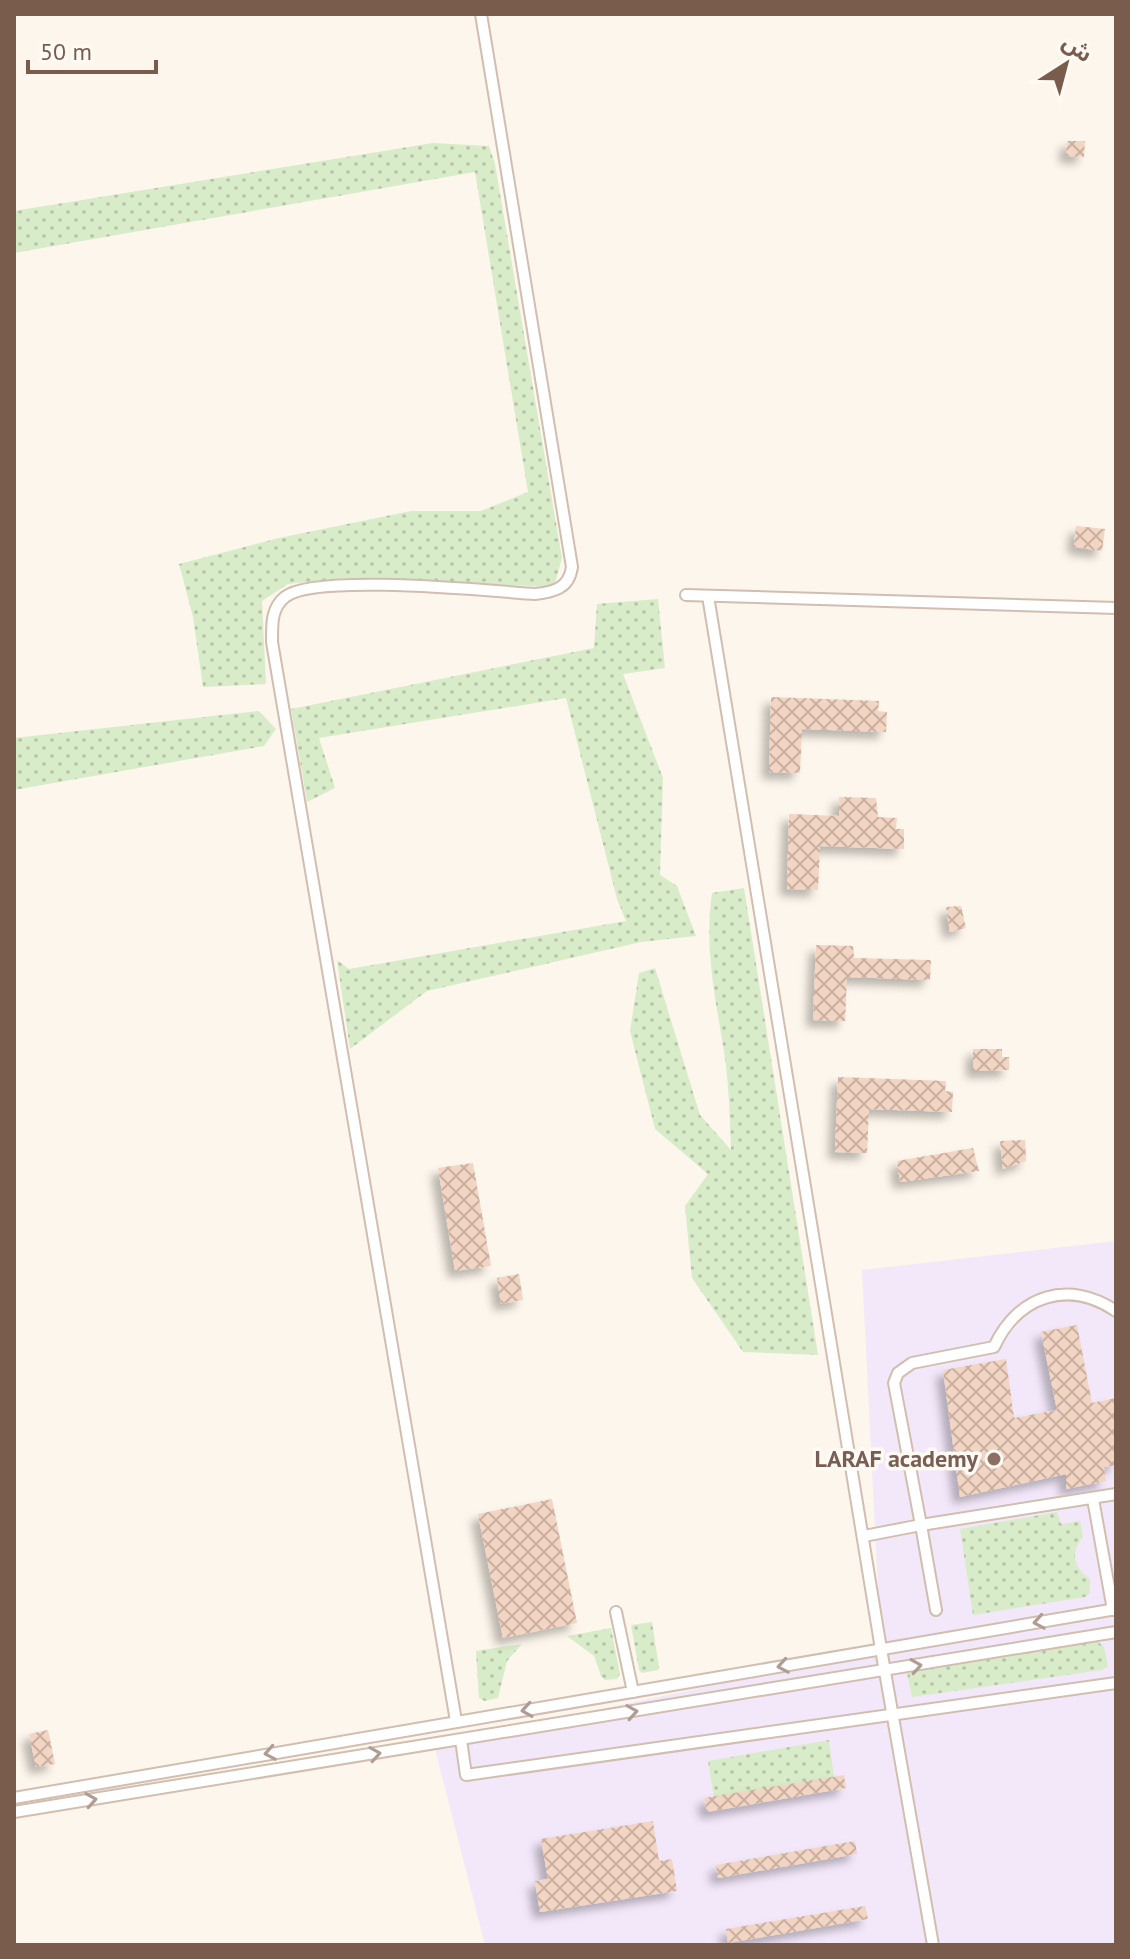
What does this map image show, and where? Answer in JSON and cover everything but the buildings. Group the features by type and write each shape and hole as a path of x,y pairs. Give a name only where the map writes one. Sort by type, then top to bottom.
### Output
{"lane":[{"path":"456,1721 271,622 275,607 287,595 304,589 352,583 535,594 554,592 570,576 572,567 481,14"},
{"path":"686,595 1116,608"},
{"path":"708,596 881,1649 933,1945"},
{"path":"936,1610 894,1383 898,1373 912,1363 994,1347 1002,1329 1015,1315 1043,1298 1076,1293 1089,1296 1116,1311"},
{"path":"864,1536 1116,1494"},
{"path":"14,1798 1114,1609 1093,1499"},
{"path":"616,1612 633,1692"},
{"path":"14,1812 1116,1632"},
{"path":"461,1740 466,1775 1116,1683"}],"shaded area":[{"name":"LARAF academy","path":"1116,1241 1116,1945 485,1945 434,1745 881,1649 862,1270"}],"green space":[{"path":"433,143 489,146 495,164 562,558 554,587 343,578 288,584 262,601 266,684 203,687 193,617 179,564 279,538 411,511 481,511 528,492 475,172 14,253 14,211"},
{"path":"658,599 665,668 623,674 663,778 660,875 677,886 696,936 641,942 427,991 350,1049 337,960 349,969 626,921 617,899 566,698 319,738 335,788 307,802 291,709 594,648 597,604"},
{"path":"259,711 276,729 264,746 14,790 14,738"},
{"path":"744,888 818,1355 743,1352 692,1278 685,1206 708,1174 655,1129 630,1031 639,973 655,968 700,1115 731,1150 726,1069 710,955 710,914 712,893"},
{"path":"1057,1512 1061,1524 1080,1521 1083,1537 1076,1548 1075,1560 1090,1579 1090,1593 1085,1597 973,1615 960,1529"},
{"path":"652,1622 659,1667 658,1670 642,1673 631,1625"},
{"path":"611,1628 620,1674 617,1679 605,1680 594,1656 567,1636"},
{"path":"1097,1641 1104,1647 1108,1666 1102,1670 912,1697 907,1673"},
{"path":"522,1644 507,1661 498,1698 485,1701 479,1698 476,1651"},
{"path":"829,1740 834,1777 714,1797 708,1761"}],"place":[{"name":"LARAF academy","path":"994,1459"}]}
